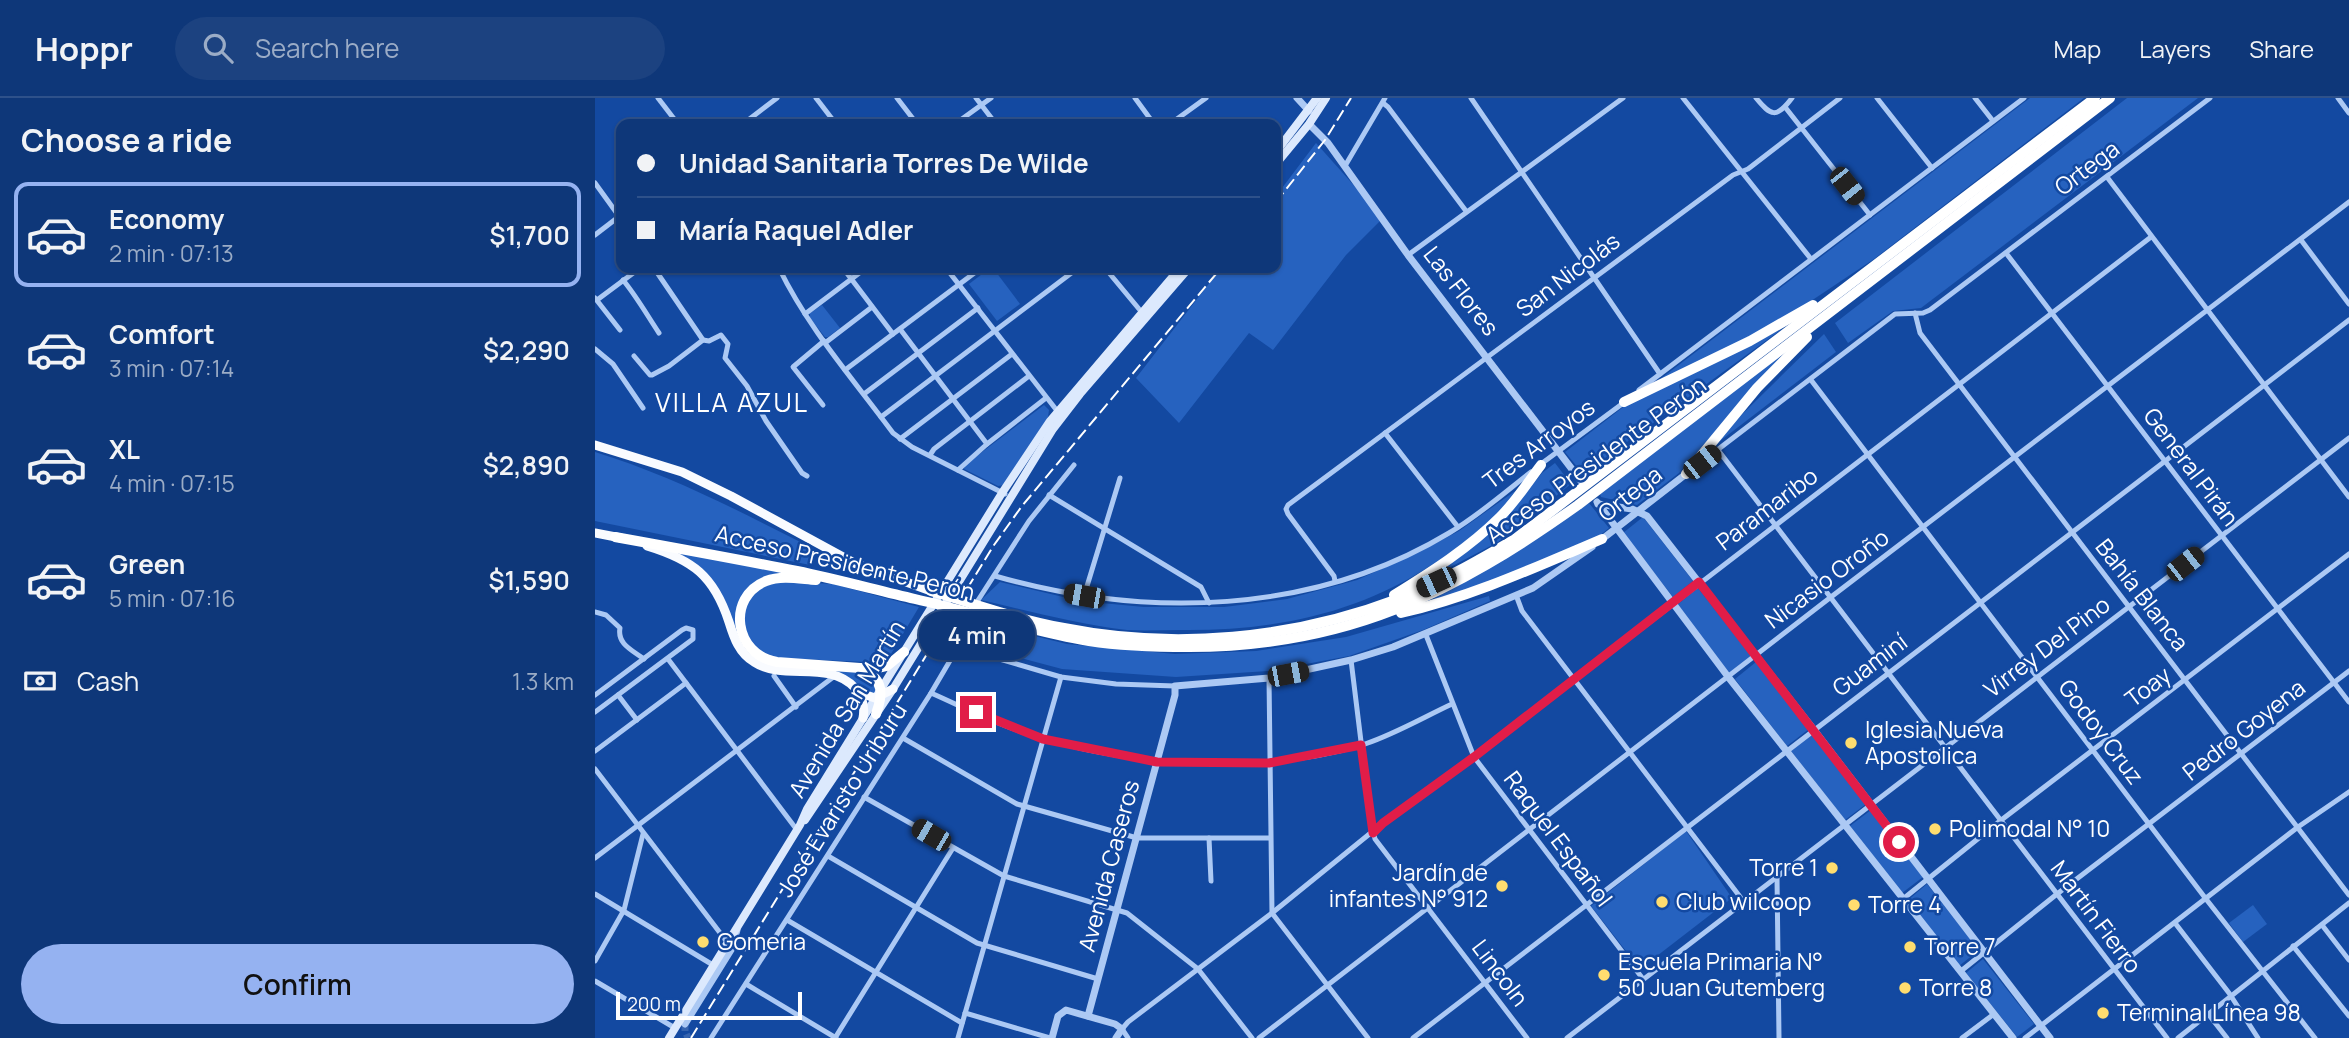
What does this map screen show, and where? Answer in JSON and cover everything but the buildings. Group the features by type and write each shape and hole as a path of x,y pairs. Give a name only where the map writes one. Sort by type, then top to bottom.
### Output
{"highway":[{"name":"Acceso Presidente Perón","path":"615,537 928,596 976,610 1063,628 1124,636 1180,639 1268,633 1370,614 1472,563 1574,501 1860,276 2095,98"},
{"name":"Acceso Presidente Perón","path":"1604,477 1855,293 2110,98"},
{"path":"1624,402 1750,341 1860,276"},
{"path":"1686,474 1787,355 1855,293"},
{"path":"1370,614 1473,542 1501,515 1541,465"},
{"path":"1370,614 1456,599 1602,539"},
{"path":"849,583 783,578 766,581 749,594 742,607 740,619 745,642 753,652 776,662 874,669 887,666 904,652"},
{"path":"855,667 870,673 882,693 876,714"}],"main road":[{"path":"1281,146 1317,98"},
{"path":"1281,158 1310,124 1326,98"},
{"name":"Avenida San Martín","path":"669,1038 863,718 882,693 1007,495 1061,414 1179,273"},
{"path":"595,445 683,472 848,560 928,596"},
{"path":"595,533 671,555 698,569 718,596 739,648 757,664 774,669 836,675 865,696 882,693"},
{"name":"Avenida San Martín","path":"882,693 904,652 957,574"},
{"path":"858,692 864,706 863,718"},
{"name":"Avenida San Martín","path":"799,827 876,714"}],"street":[{"path":"658,98 674,119"},
{"path":"750,119 778,98"},
{"path":"816,98 832,119"},
{"path":"897,98 913,119"},
{"path":"976,98 992,119"},
{"path":"962,119 991,98"},
{"path":"1135,98 1150,119"},
{"path":"1177,119 1206,98"},
{"path":"1297,98 1309,111"},
{"path":"1471,98 1660,374"},
{"path":"1409,255 1623,98"},
{"path":"1683,98 1811,259"},
{"path":"1756,98 1770,113 1785,107 1792,98"},
{"name":"San Nicolás","path":"1335,582 1334,576 1286,509 1288,505 1733,175 1748,169 1840,98"},
{"path":"1877,98 1932,168"},
{"path":"1975,98 1993,121"},
{"name":"Tres Arroyos","path":"995,576 1084,596 1144,602 1209,603 1256,600 1335,582 1379,567 1433,542 1458,527 1541,465 2024,98"},
{"name":"Ortega","path":"958,647 1061,677 1116,684 1175,686 1269,678 1351,660 1426,635 1544,582 1640,512 1895,314 1930,310 2210,98"},
{"path":"2338,98 2349,113"},
{"path":"1345,166 1384,100 1466,211"},
{"path":"1785,107 1870,215"},
{"name":"Las Flores","path":"1310,124 1345,166 1409,255 1581,481"},
{"path":"2107,177 2349,497"},
{"path":"595,183 616,210"},
{"name":"Nicasio Oroño","path":"1259,1038 2349,202"},
{"path":"595,235 616,220"},
{"name":"Paramaribo","path":"1122,1029 1383,823 1474,757 2151,237"},
{"path":"2301,240 2349,304"},
{"name":"General Pirán","path":"2006,253 2349,702"},
{"path":"620,330 596,299 633,273"},
{"path":"657,273 703,340 709,341 721,335 728,344 725,358 747,386 766,421 807,477"},
{"path":"781,273 788,289 824,342 893,433 1007,495"},
{"path":"847,273 893,334"},
{"path":"805,314 859,273"},
{"path":"950,273 1061,414"},
{"path":"845,370 974,273"},
{"path":"881,417 1071,273"},
{"path":"1109,273 1145,315"},
{"path":"623,280 659,332"},
{"path":"823,405 793,367 872,307"},
{"path":"864,394 978,308"},
{"name":"Bahía Blanca","path":"1915,313 1920,333 2349,895"},
{"name":"Guaminí","path":"1413,1038 2349,320"},
{"path":"900,329 987,444"},
{"path":"634,356 649,375 652,375 670,366 703,340"},
{"path":"595,349 613,364 643,408"},
{"path":"900,439 1012,354"},
{"path":"930,455 934,449 1029,376"},
{"name":"Godoy Cruz","path":"1811,380 1979,603 2315,1038"},
{"path":"958,470 1046,398"},
{"path":"1385,433 1458,527"},
{"name":"Virrey Del Pino","path":"1567,1038 2349,438"},
{"name":"Martín Fierro","path":"1718,450 2167,1038"},
{"name":"José Evaristo Uriburu","path":"711,1038 931,693 958,647 963,627 979,598 1030,521 1074,465"},
{"path":"1084,596 1120,478"},
{"path":"1049,495 1201,587 1209,603"},
{"path":"2013,1038 1729,678 1596,501 1647,516 2050,1038"},
{"name":"Toay","path":"1902,899 2349,554"},
{"path":"1516,595 1521,611 1744,902"},
{"path":"595,612 610,617 620,628 621,641 644,659"},
{"path":"595,695 682,630 693,630 694,639 595,712"},
{"name":"Raquel Español","path":"1426,635 1474,757 1643,979"},
{"path":"668,659 736,751 799,827"},
{"name":"Lincoln","path":"1351,660 1373,833 1380,847 1527,1038"},
{"name":"Pedro Goyena","path":"1961,971 2057,894 2349,671"},
{"path":"595,858 836,675"},
{"path":"774,676 796,707"},
{"path":"958,1038 1061,677"},
{"path":"1269,678 1272,913 1369,1038"},
{"path":"595,751 686,683"},
{"name":"Avenida Caseros","path":"1088,1016 1175,686"},
{"path":"931,693 1043,739 1157,762 1269,763 1361,745 1452,704"},
{"path":"618,695 637,720"},
{"path":"903,738 1024,807 1137,838 1270,838"},
{"path":"595,769 727,943"},
{"path":"2025,1038 2298,827 2348,795"},
{"path":"865,797 1004,876 1118,909 1198,969 1252,1038"},
{"path":"595,961 624,911 643,834"},
{"path":"1209,838 1211,881"},
{"path":"746,984 836,1038 953,848"},
{"path":"828,856 984,946 1098,979"},
{"path":"1777,877 1779,1038"},
{"path":"595,894 713,965"},
{"path":"2178,1038 2349,903"},
{"path":"787,920 962,1023"},
{"path":"2175,923 2231,997 2258,1038"},
{"path":"685,1024 731,950 739,925"},
{"path":"2322,925 2349,960"},
{"path":"2293,946 2349,1016"},
{"path":"595,981 675,1028"},
{"path":"965,1013 1051,1038 1058,1016 1066,1010 1111,1022 1122,1029 1128,1038"},
{"path":"1962,1038 1994,1014"},
{"path":"2209,1015 2227,1038"},
{"path":"1117,1038 1122,1029"}],"shaded area":[{"path":"2030,98 2084,98 1874,259 1799,309 1777,323 1655,383"},
{"path":"2127,98 2198,98 1921,308 1893,311 1848,343 1835,323"},
{"path":"1316,143 1383,218 1346,255 1273,350 1249,333 1179,423 1136,378 1217,273 1281,273 1281,189"},
{"path":"983,273 997,273 1020,304 997,321 969,284"},
{"path":"822,305 840,328 828,337 825,337 810,318 810,313"},
{"path":"1782,329 1583,474 1565,452 1631,401"},
{"path":"1824,334 1836,352 1720,441 1720,436"},
{"path":"1792,343 1679,473 1637,505 1601,497 1600,494"},
{"path":"1044,405 1049,410 1048,417 1005,485 998,486 964,469 965,465"},
{"path":"595,452 680,484 816,550 810,565 595,521"},
{"path":"1555,463 1571,484 1498,542 1426,580 1511,511 1542,473"},
{"path":"1515,491 1498,513 1478,532 1404,582 1343,608 1280,623 1214,630 1127,630 1072,621 981,600 1000,582 1080,601 1144,607 1224,607 1287,599 1357,580 1419,552 1459,531"},
{"path":"1589,503 1609,528 1593,541 1477,588 1430,601 1501,561"},
{"path":"1643,517 1693,581 1673,597 1623,533"},
{"path":"677,551 792,574 765,578 748,590 742,600 738,622 744,644 751,653 770,663 793,667 852,669 876,684 878,688 873,696 863,692 838,673 778,668 758,662 746,653 738,641 710,579 696,565 677,554"},
{"path":"778,582 833,584 919,607 888,659 867,662 776,658 761,652 749,641 743,624 744,615 751,598 764,586"},
{"path":"1698,588 1751,656 1729,673 1677,605"},
{"path":"1489,596 1490,601 1423,630 1349,656 1268,671 1176,677 1062,669 968,644 969,620 1067,644 1175,654 1256,651 1346,637"},
{"path":"1756,662 1809,729 1787,746 1735,679"},
{"path":"1812,735 1866,804 1845,820 1791,751"},
{"path":"1871,810 1923,877 1902,893 1850,826"},
{"name":"Club wilcoop","path":"1686,831 1732,898 1640,969 1591,906"},
{"path":"1927,884 1979,950 1959,966 1907,901"},
{"path":"2253,905 2267,924 2243,942 2229,923"},
{"path":"1983,959 2034,1024 2017,1037 1966,973"}],"tunnel":[{"path":"685,1024 688,1038"}],"railway":[{"path":"1281,196 1325,140 1351,98"},
{"path":"691,1038 994,545 1022,506 1217,273"}],"place":[{"name":"Iglesia Nueva Apostolica","path":"1851,743"},
{"name":"Polimodal N° 10","path":"1935,829"},
{"name":"Torre 1","path":"1832,868"},
{"name":"Jardín de infantes N° 912","path":"1502,886"},
{"name":"Club wilcoop","path":"1662,902"},
{"name":"Torre 4","path":"1854,905"},
{"name":"Gomeria","path":"703,942"},
{"name":"Torre 7","path":"1910,947"},
{"name":"Escuela Primaria N° 50 Juan Gutemberg","path":"1604,975"},
{"name":"Torre 8","path":"1905,988"},
{"name":"Terminal Línea 98","path":"2103,1013"}],"district":[{"name":"VILLA AZUL","path":"732,403"}],"route":[{"path":"976,712 1043,739 1157,762 1269,763 1361,745 1373,833 1699,582 1899,842"}]}
